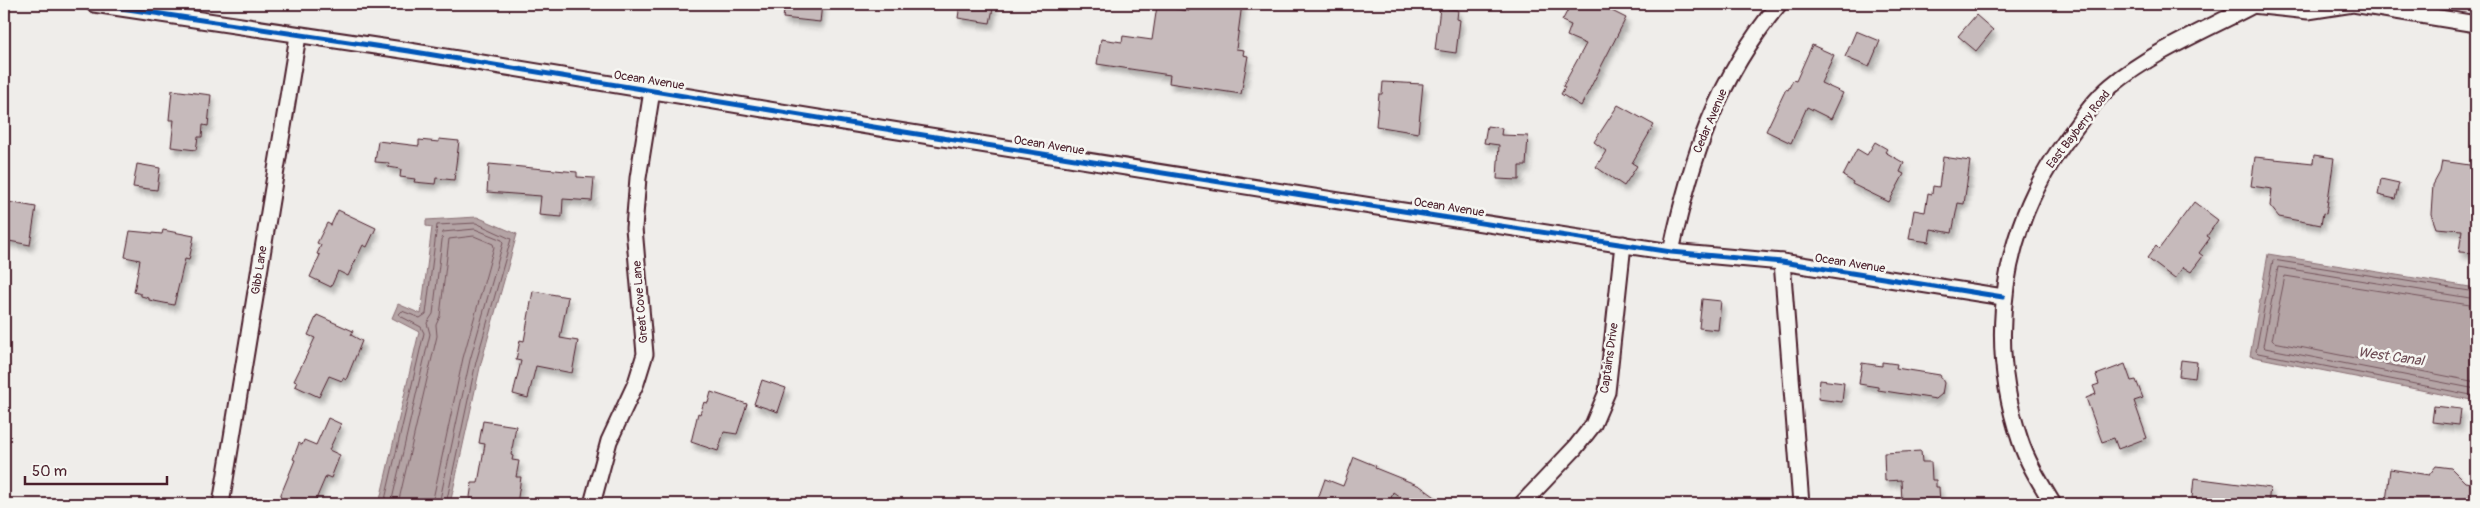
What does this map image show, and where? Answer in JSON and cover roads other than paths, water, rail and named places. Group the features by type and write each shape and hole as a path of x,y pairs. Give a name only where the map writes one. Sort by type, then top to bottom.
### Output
{"street":[{"name":"Ocean Avenue","path":"94,4 298,36 419,52 652,91 1671,252 1782,262 2003,297"},
{"name":"Cedar Avenue","path":"1671,252 1696,152 1727,79 1779,4"},
{"name":"East Bayberry Road","path":"2052,504 2020,441 2008,388 2001,341 2003,297 2028,204 2046,169 2080,122 2110,87 2169,46 2253,4 2308,12 2353,4 2476,24"},
{"name":"Gibb Lane","path":"221,504 298,36"},
{"name":"Great Cove Lane","path":"592,504 609,441 636,383 645,354 634,228 638,178 652,91"},
{"name":"Captains Drive","path":"1522,504 1575,448 1593,425 1607,392 1623,244"},
{"path":"1782,262 1801,504"}],"water":[{"path":"477,217 517,234 481,363 450,504 379,504 419,332 392,318 398,304 421,314 432,227 426,226 426,220"},
{"name":"West Canal","path":"2268,254 2476,288 2476,401 2250,356"}]}
